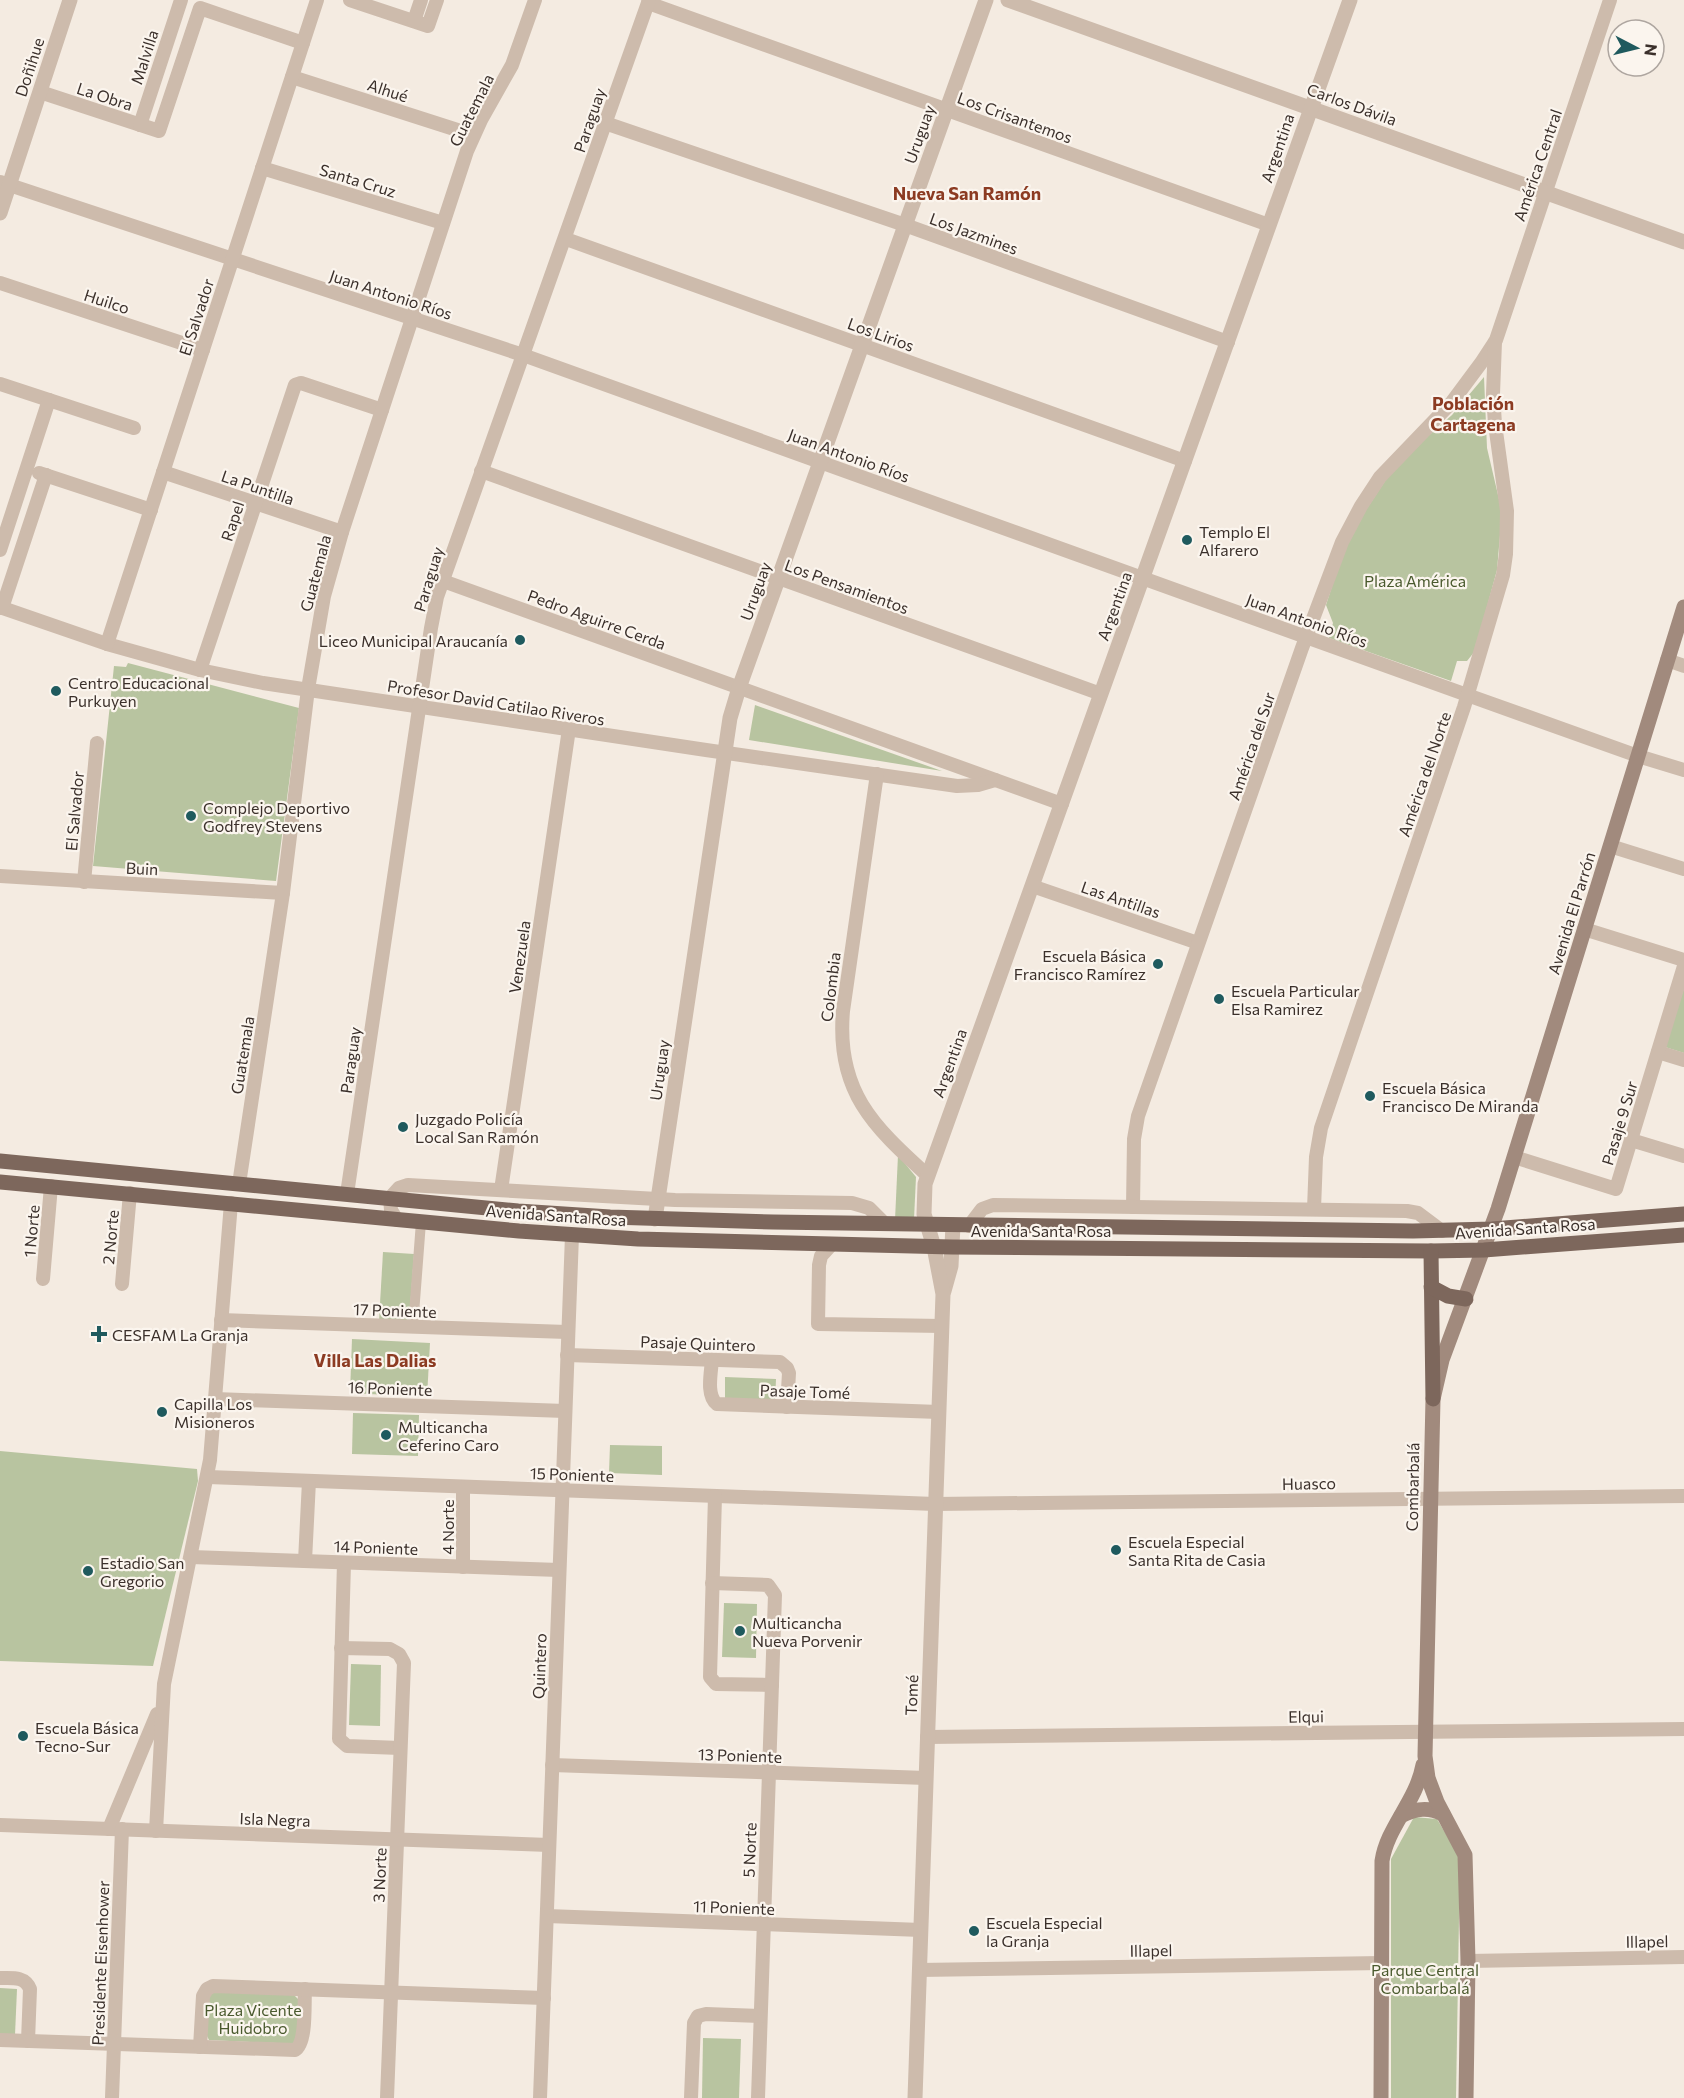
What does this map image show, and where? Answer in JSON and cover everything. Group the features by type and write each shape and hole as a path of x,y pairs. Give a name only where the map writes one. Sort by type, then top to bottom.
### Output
{"main road":[{"name":"Avenida El Parrón","path":"1491,1229 1684,607"},
{"name":"Avenida Santa Rosa","path":"0,1161 565,1215 655,1220 1442,1231 1684,1214"},
{"name":"Avenida Santa Rosa","path":"0,1182 397,1220 638,1239 934,1247 1431,1251 1484,1250 1684,1235"},
{"path":"638,1239 649,1230 655,1220"},
{"name":"Combarbalá","path":"1466,2098 1465,1855 1431,1789 1425,1756 1430,1498 1433,1399 1442,1360 1491,1229"},
{"path":"1431,1251 1433,1399"},
{"path":"1431,1287 1448,1296 1466,1299"},
{"name":"Combarbalá","path":"1381,2098 1382,1862 1386,1844 1416,1789 1425,1756"},
{"path":"1401,1816 1424,1809 1443,1814"}],"street":[{"name":"Doñihue","path":"0,213 5,184 40,92 70,0"},
{"name":"Malvilla","path":"140,125 181,0"},
{"name":"El Salvador","path":"107,644 317,0"},
{"path":"350,0 428,26 437,0"},
{"path":"414,21 421,0"},
{"name":"Guatemala","path":"239,1184 283,893 308,689 324,596 342,532 473,135 512,65 535,0"},
{"name":"Uruguay","path":"655,1220 730,718 986,0"},
{"name":"Carlos Dávila","path":"1008,0 1684,242"},
{"name":"Argentina","path":"927,1225 923,1203 927,1175 1228,342 1348,0"},
{"name":"América Central","path":"1496,340 1610,0"},
{"name":"Los Crisantemos","path":"648,2 1269,225"},
{"name":"Paraguay","path":"347,1194 434,612 481,471 566,239 648,2"},
{"name":"La Obra","path":"40,92 159,131 200,8 303,43"},
{"name":"Alhué","path":"292,76 473,135"},
{"name":"Los Jazmines","path":"605,123 905,225 1228,342"},
{"name":"Santa Cruz","path":"262,168 443,223"},
{"name":"Juan Antonio Ríos","path":"5,184 523,355 1638,756 1684,770"},
{"name":"Los Lirios","path":"566,239 1185,461"},
{"name":"Huilco","path":"0,283 203,350"},
{"name":"América del Sur","path":"1133,1207 1136,1126 1198,943 1342,542 1369,492 1392,463 1459,393 1496,340"},
{"name":"América del Norte","path":"1314,1209 1316,1157 1321,1128 1468,695 1499,593 1506,554 1507,511 1494,414 1496,340"},
{"name":"Rapel","path":"200,670 297,383 382,410"},
{"path":"0,384 134,428"},
{"path":"0,550 49,400"},
{"path":"26,469 151,510"},
{"name":"Los Pensamientos","path":"481,471 1101,694"},
{"name":"La Puntilla","path":"163,472 342,532"},
{"path":"1,608 46,475"},
{"name":"Pedro Aguirre Cerda","path":"443,581 739,688"},
{"name":"Profesor David Catilao Riveros","path":"1,608 107,644 200,670 308,689 724,753 957,786 978,785 995,780"},
{"path":"1667,660 1684,666"},
{"path":"739,688 1062,804"},
{"name":"Venezuela","path":"501,1190 569,729"},
{"name":"El Salvador","path":"84,882 97,743"},
{"name":"Colombia","path":"877,774 843,1011 843,1051 848,1075 864,1109 880,1131 927,1175"},
{"path":"1610,846 1684,869"},
{"name":"Buin","path":"0,876 283,893"},
{"name":"Las Antillas","path":"1032,886 1198,943"},
{"path":"1584,929 1684,960"},
{"name":"Pasaje 9 Sur","path":"1514,1157 1616,1189 1684,966"},
{"path":"1658,1052 1684,1060"},
{"path":"1631,1140 1684,1156"},
{"name":"Avenida Santa Rosa","path":"390,1198 399,1188 408,1185 658,1199 852,1203 869,1208 885,1224"},
{"name":"1 Norte","path":"43,1279 51,1186"},
{"name":"2 Norte","path":"122,1284 130,1193"},
{"path":"390,1198 391,1210 397,1220"},
{"name":"Presidente Eisenhower","path":"156,1831 161,1703 208,1477 231,1203"},
{"name":"Avenida Santa Rosa","path":"961,1226 989,1206 1133,1207 1413,1211 1442,1231"},
{"path":"413,1327 421,1222"},
{"name":"Tomé","path":"915,2098 943,1294 934,1247 927,1225"},
{"name":"Tomé","path":"943,1294 951,1266 952,1247 961,1226"},
{"name":"Quintero","path":"540,2098 572,1235"},
{"path":"808,1244 819,1265"},
{"path":"832,1244 821,1256 819,1265 818,1324 942,1326"},
{"name":"17 Poniente","path":"221,1320 567,1332"},
{"name":"Pasaje Quintero","path":"567,1355 780,1362 789,1372 787,1407"},
{"name":"Pasaje Tomé","path":"712,1360 711,1394 717,1404 939,1412"},
{"name":"16 Poniente","path":"215,1399 565,1411"},
{"name":"15 Poniente","path":"208,1477 935,1504"},
{"path":"305,1561 309,1481"},
{"name":"4 Norte","path":"463,1486 463,1567"},
{"path":"715,1496 709,1672 712,1681 720,1684 772,1685"},
{"name":"Huasco","path":"935,1504 1684,1496"},
{"name":"14 Poniente","path":"191,1557 559,1570"},
{"path":"344,1563 339,1739 343,1745 400,1748"},
{"name":"5 Norte","path":"712,1583 763,1585 774,1591 758,2098"},
{"name":"3 Norte","path":"341,1648 390,1649 399,1654 404,1663 387,2098"},
{"name":"Presidente Eisenhower","path":"112,2098 116,1829 161,1703"},
{"name":"Elqui","path":"927,1737 1684,1729"},
{"name":"13 Poniente","path":"552,1765 926,1778"},
{"name":"Isla Negra","path":"0,1825 549,1845"},
{"name":"11 Poniente","path":"547,1916 921,1930"},
{"name":"Illapel","path":"1467,1961 1684,1957"},
{"name":"Illapel","path":"919,1970 1382,1963"},
{"path":"0,1978 21,1979 30,1989 28,2041"},
{"path":"200,2047 203,1996 210,1987 544,1998"},
{"path":"0,2040 296,2050 303,2040 305,1989"},
{"path":"691,2098 694,2023 698,2016 706,2014 760,2016"}],"green space":[{"name":"Plaza América","path":"1484,377 1487,448 1502,512 1497,570 1475,651 1467,661 1457,661 1451,681 1329,638 1333,623 1326,605 1348,537 1387,478 1418,445 1452,415"},
{"name":"Complejo Deportivo Godfrey Stevens","path":"128,663 299,708 276,881 93,866 114,666 126,667"},
{"path":"755,705 942,771 749,740"},
{"path":"1684,988 1684,1053 1665,1047"},
{"path":"898,1155 916,1177 914,1219 895,1220"},
{"path":"383,1252 414,1254 409,1323 379,1321"},
{"path":"352,1339 430,1343 427,1397 350,1393"},
{"path":"725,1377 776,1379 775,1403 725,1401"},
{"name":"Multicancha Ceferino Caro","path":"353,1413 419,1415 418,1456 352,1454"},
{"path":"610,1445 662,1446 662,1475 609,1473"},
{"name":"Estadio San Gregorio","path":"0,1451 197,1469 198,1481 153,1666 0,1661"},
{"name":"Multicancha Nueva Porvenir","path":"724,1603 757,1604 756,1658 722,1657"},
{"path":"351,1664 381,1665 380,1726 349,1725"},
{"name":"Parque Central Combarbalá","path":"1414,1817 1437,1819 1460,1858 1456,2098 1391,2098 1391,1859"},
{"path":"0,1988 17,1989 15,2035 0,2034"},
{"name":"Plaza Vicente Huidobro","path":"212,1991 293,1994 300,2001 297,2044 209,2040 207,2036 208,1997"},
{"path":"703,2038 741,2039 739,2098 702,2098"}],"place":[{"name":"Templo El Alfarero","path":"1187,540"},
{"name":"Liceo Municipal Araucanía","path":"520,640"},
{"name":"Centro Educacional Purkuyen","path":"56,691"},
{"name":"Complejo Deportivo Godfrey Stevens","path":"191,816"},
{"name":"Escuela Básica Francisco Ramírez","path":"1158,964"},
{"name":"Escuela Particular Elsa Ramirez","path":"1219,999"},
{"name":"Escuela Básica Francisco De Miranda","path":"1370,1096"},
{"name":"Juzgado Policía Local San Ramón","path":"403,1127"},
{"name":"CESFAM La Granja","path":"99,1334"},
{"name":"Capilla Los Misioneros","path":"162,1412"},
{"name":"Multicancha Ceferino Caro","path":"386,1435"},
{"name":"Escuela Especial Santa Rita de Casia","path":"1116,1550"},
{"name":"Estadio San Gregorio","path":"88,1571"},
{"name":"Multicancha Nueva Porvenir","path":"740,1631"},
{"name":"Escuela Básica Tecno-Sur","path":"23,1736"},
{"name":"Escuela Especial la Granja","path":"974,1931"}],"district":[{"name":"Nueva San Ramón","path":"967,193"},
{"name":"Población Cartagena","path":"1473,413"},
{"name":"Villa Las Dalias","path":"375,1360"}]}
